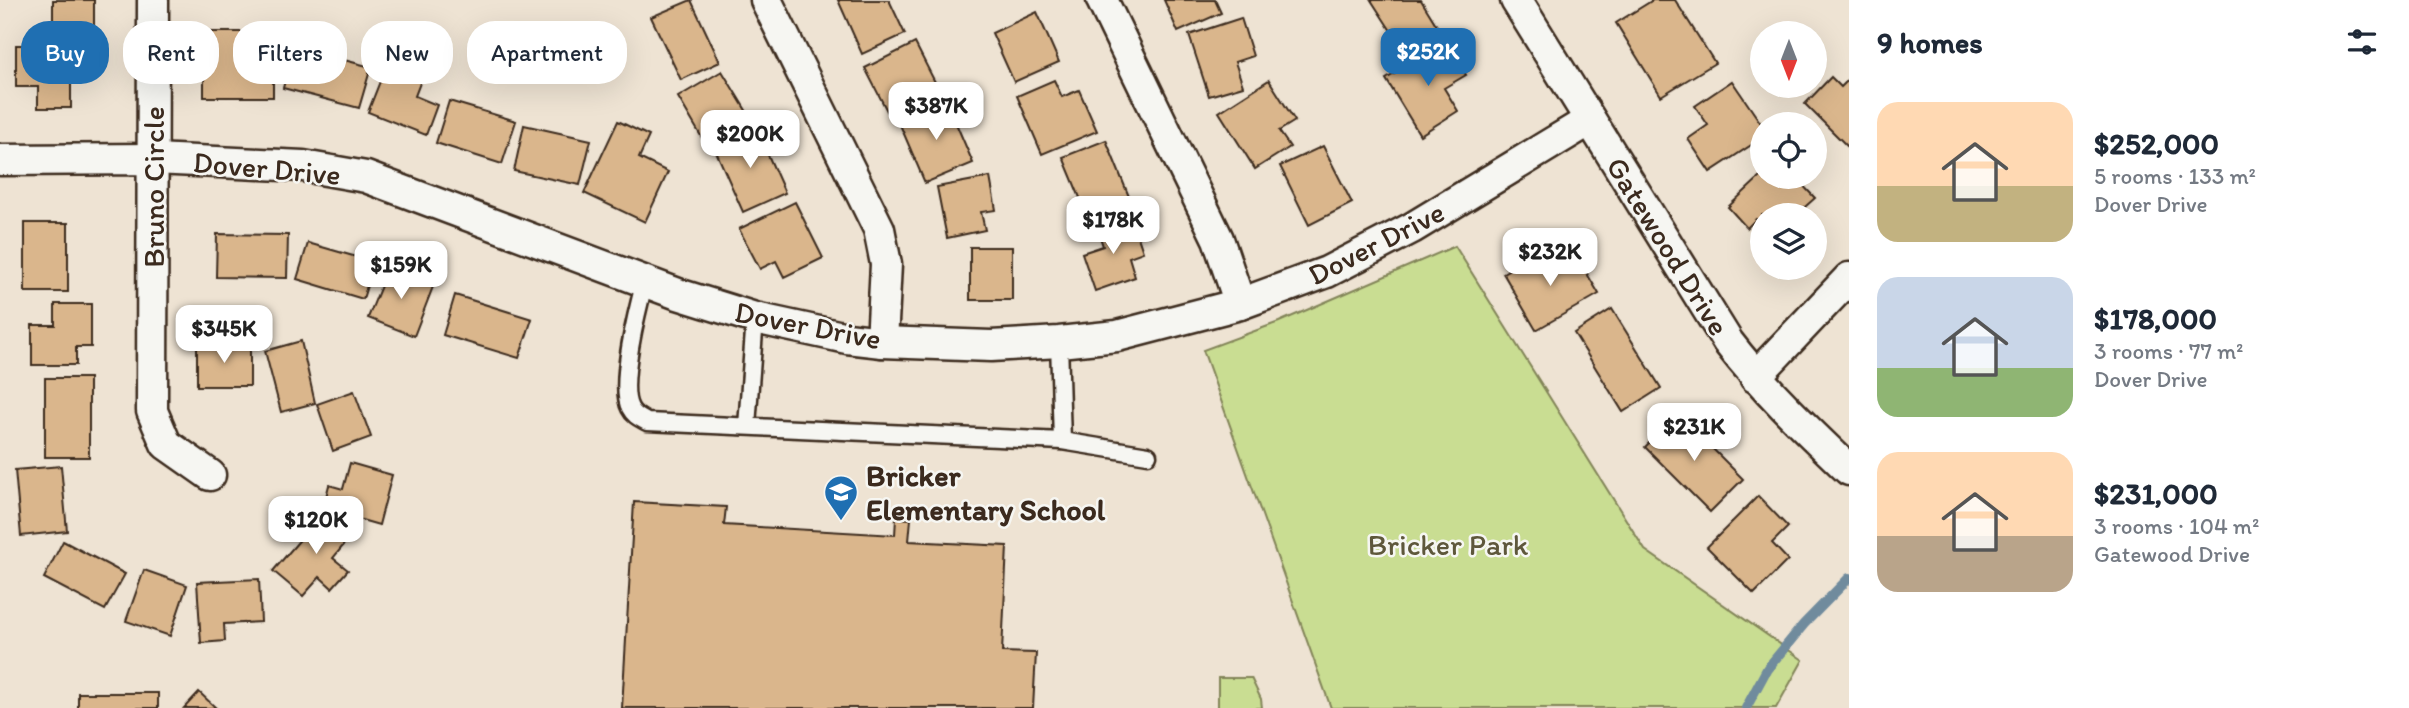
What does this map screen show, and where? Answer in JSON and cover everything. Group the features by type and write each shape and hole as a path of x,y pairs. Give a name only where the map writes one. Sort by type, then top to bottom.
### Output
{"street":[{"name":"Bruno Circle","path":"153,0 152,411 166,444 210,475"},
{"path":"766,0 879,229 886,264 882,342"},
{"path":"1102,0 1218,239 1240,304"},
{"name":"Gatewood Drive","path":"1516,0 1728,342 1755,377 1849,470"},
{"name":"Dover Drive","path":"0,160 154,159 303,166 366,177 645,281 755,318 847,338 991,346 1117,336 1240,304 1327,272 1412,228 1590,120"},
{"path":"1755,377 1849,278"}],"lane":[{"path":"645,281 632,330 626,392 629,407 636,416 647,422 1062,441 1148,455"},
{"path":"747,426 755,318"},
{"path":"1059,342 1062,441"}],"green space":[{"name":"Bricker Park","path":"1455,246 1645,550 1803,660 1776,708 1331,708 1203,350 1279,322"},
{"path":"1218,678 1251,678 1261,699 1262,708 1218,708"}],"building":[{"path":"53,0 94,0 94,21 53,21"},
{"path":"691,0 720,62 681,80 651,17"},
{"path":"838,0 889,0 905,34 862,54"},
{"path":"1164,0 1215,0 1221,13 1178,32"},
{"path":"1371,0 1421,0 1437,26 1402,48"},
{"path":"1653,0 1675,0 1715,63 1661,96 1616,23"},
{"path":"1037,12 1059,62 1014,82 992,33"},
{"path":"1241,18 1253,56 1235,62 1243,86 1209,96 1189,35"},
{"path":"219,32 233,32 233,84 273,84 273,97 204,97 204,84 219,84"},
{"path":"915,43 938,88 888,113 865,68"},
{"path":"1446,43 1466,75 1444,88 1458,111 1420,135 1386,79"},
{"path":"16,45 21,45 21,84 71,84 71,108 38,108 38,87 16,87"},
{"path":"347,61 361,64 361,84 366,84 359,108 283,88 284,84 347,84"},
{"path":"722,71 750,117 705,143 678,97"},
{"path":"1831,77 1841,87 1849,79 1849,148 1827,126 1827,112 1813,112 1805,104 1811,98 1827,98 1827,81"},
{"path":"1054,80 1062,97 1079,90 1097,131 1042,154 1017,96"},
{"path":"1269,80 1295,121 1279,131 1290,147 1255,169 1219,112"},
{"path":"1732,81 1753,112 1750,112 1750,146 1710,172 1688,139 1708,125 1695,106"},
{"path":"379,84 420,84 415,96 437,105 426,135 368,112"},
{"path":"946,100 973,163 925,183 898,120"},
{"path":"449,101 516,121 502,164 436,143"},
{"path":"618,121 649,136 639,158 668,172 645,222 584,193"},
{"path":"524,125 591,140 580,185 514,171"},
{"path":"756,128 785,193 743,212 714,147"},
{"path":"1106,140 1132,204 1090,222 1063,157"},
{"path":"1323,146 1352,203 1309,225 1280,166"},
{"path":"990,177 996,210 981,212 985,230 947,238 937,187"},
{"path":"1750,186 1750,189 1806,189 1815,198 1809,203 1750,203 1750,225 1747,228 1728,207"},
{"path":"795,202 823,258 784,277 776,261 760,269 739,229"},
{"path":"1132,219 1143,252 1129,257 1135,277 1095,291 1082,253 1103,246 1098,231"},
{"path":"25,223 68,223 68,292 25,292"},
{"path":"217,234 288,235 287,278 216,277"},
{"path":"308,243 374,262 363,299 297,279"},
{"path":"970,247 1012,247 1012,300 970,300"},
{"path":"1542,250 1552,268 1576,255 1599,294 1536,330 1503,273"},
{"path":"389,266 434,284 414,336 368,318"},
{"path":"455,295 532,319 519,358 443,335"},
{"path":"55,304 91,304 91,347 76,347 76,365 32,365 32,325 55,325"},
{"path":"1612,309 1661,388 1623,412 1574,333"},
{"path":"301,341 315,403 281,412 265,351"},
{"path":"197,344 250,344 250,386 197,386"},
{"path":"45,378 89,378 89,457 45,457"},
{"path":"354,391 371,437 333,451 317,404"},
{"path":"1678,414 1743,479 1710,512 1645,447"},
{"path":"350,463 392,475 379,525 323,509 329,485 343,489"},
{"path":"61,466 67,531 21,536 15,470"},
{"path":"1758,496 1788,527 1772,543 1788,560 1754,594 1707,547"},
{"path":"634,502 726,507 724,525 895,535 896,518 911,519 909,541 1007,546 1002,652 1036,653 1033,708 622,708"},
{"path":"328,514 352,521 343,546 333,558 348,570 332,588 320,577 303,596 273,571 316,521 319,524"},
{"path":"63,541 125,574 105,610 44,578"},
{"path":"144,570 187,585 170,636 126,621"},
{"path":"259,579 261,622 224,624 225,641 201,643 197,582"},
{"path":"199,692 216,708 184,708"},
{"path":"78,693 158,693 158,708 78,708"}],"waterway":[{"path":"1746,708 1767,669 1804,624 1849,578"}],"place":[{"name":"Bricker Elementary School","path":"841,522"}]}
